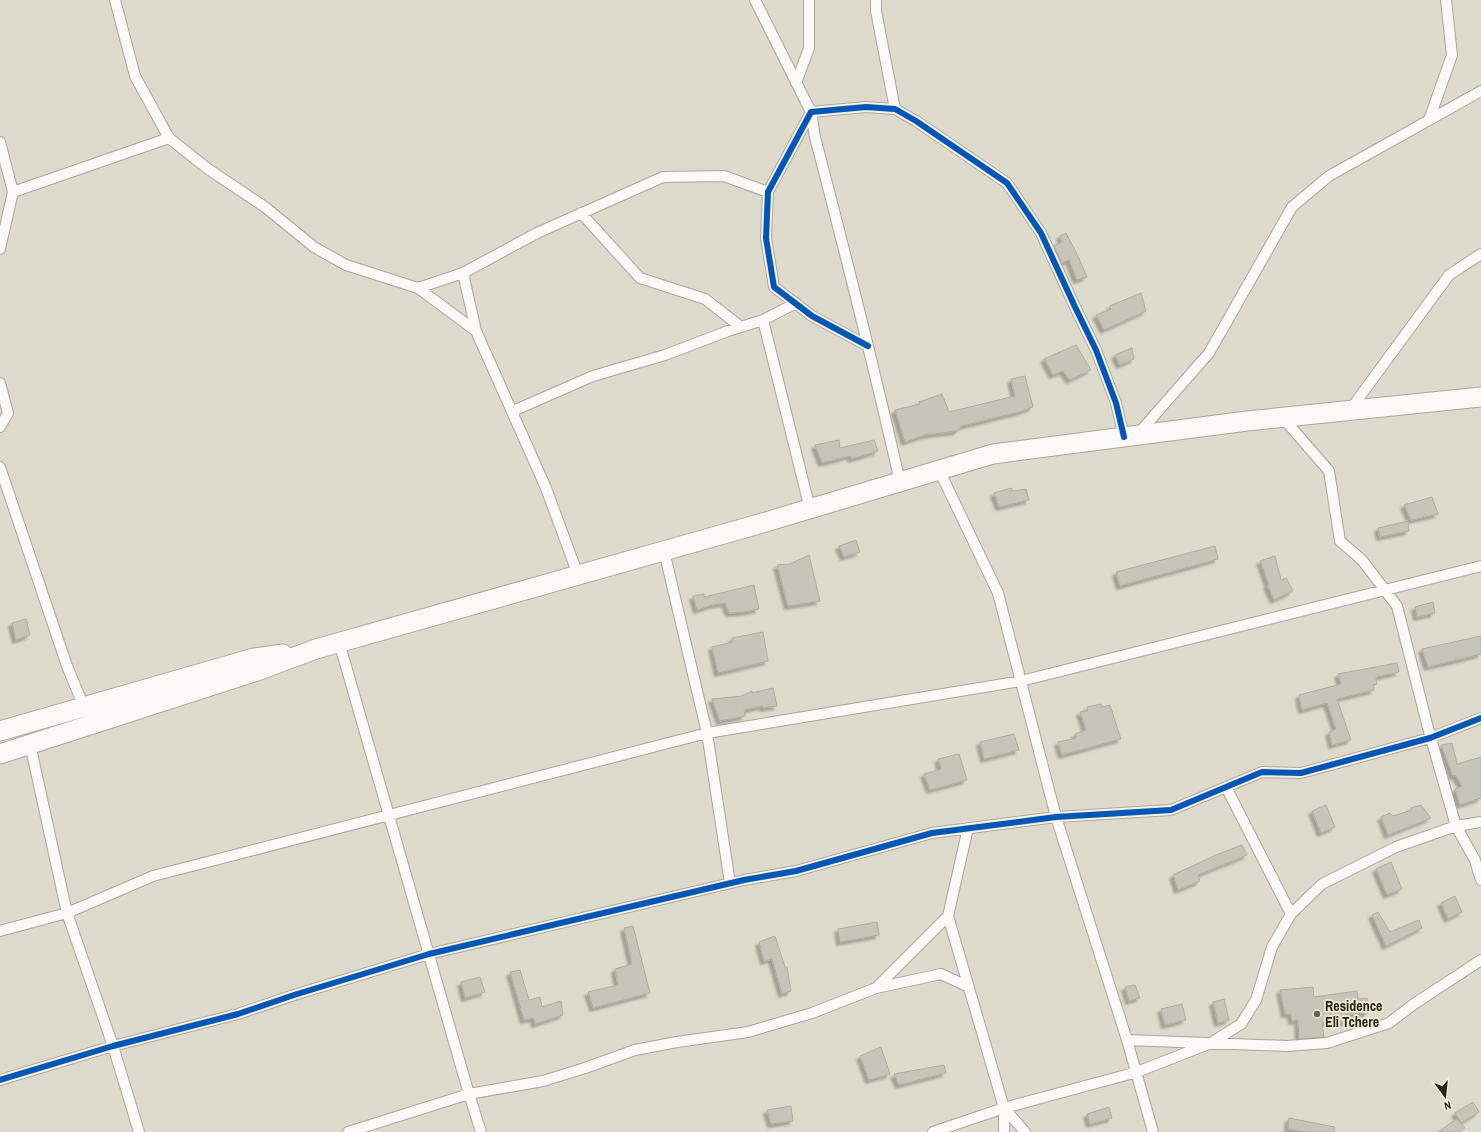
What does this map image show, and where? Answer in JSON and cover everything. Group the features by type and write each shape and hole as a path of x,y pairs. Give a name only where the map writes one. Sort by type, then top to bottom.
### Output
{"highway":[{"path":"0,754 257,671 339,642 664,551 993,454 1350,410 1481,397"},
{"path":"0,731 254,658 316,649"}],"street":[{"path":"115,0 135,76 170,138 208,169 265,207 314,247 346,265 418,288 476,330"},
{"path":"755,0 811,112 815,137 868,346 900,482"},
{"path":"796,83 809,48 809,0"},
{"path":"876,0 876,11 895,109"},
{"path":"1429,120 1452,55 1446,0"},
{"path":"811,112 866,107 895,109 916,121 1007,182 1041,233 1096,350 1130,436 1209,353 1292,207 1329,176 1481,91"},
{"path":"811,112 768,192 766,238 774,287 812,316 868,346"},
{"path":"13,192 170,138"},
{"path":"0,142 13,192 0,249"},
{"path":"418,288 463,273 537,233 581,212 663,177 724,176 768,192"},
{"path":"581,212 640,278 705,299 741,327"},
{"path":"1350,410 1449,275 1481,254"},
{"path":"463,273 476,330 546,488 578,575"},
{"path":"513,411 593,376 665,355 763,320 796,303"},
{"path":"763,320 810,509"},
{"path":"0,383 8,414 0,427"},
{"path":"1283,418 1329,472 1340,541 1362,560 1397,606 1430,738 1456,826 1475,860 1481,880"},
{"path":"0,467 67,666 84,706"},
{"path":"939,470 998,593 1056,817 1137,1072 1153,1132"},
{"path":"664,551 707,733 730,883"},
{"path":"0,931 68,913 153,876 707,733 1021,681 1481,566"},
{"path":"339,642 481,1132"},
{"path":"0,1080 113,1046 238,1014 294,995 429,954 730,883 796,871 932,833 1056,817 1171,810 1262,772 1301,773 1430,738 1481,718"},
{"path":"30,744 68,913 113,1046 139,1132"},
{"path":"1226,787 1291,914"},
{"path":"933,1132 1004,1108 1137,1072 1211,1043 1241,1024 1256,1000 1272,947 1291,914 1322,884 1396,847 1456,826 1481,822"},
{"path":"968,828 948,916 1004,1108 1004,1132"},
{"path":"876,988 948,916"},
{"path":"1127,1040 1287,1046 1327,1043 1389,1023 1414,1004 1481,960"},
{"path":"348,1132 469,1094 543,1081 635,1050 677,1042 748,1032 812,1013 876,988 941,974 969,987"},
{"path":"1004,1108 1025,1132"}],"building":[{"path":"1066,233 1087,277 1077,280 1069,260 1062,263 1054,246 1062,242 1060,236"},
{"path":"1141,293 1146,311 1104,330 1096,315 1111,309 1110,306"},
{"path":"1076,345 1091,370 1070,380 1063,371 1053,375 1044,359"},
{"path":"1132,348 1134,359 1120,365 1115,355"},
{"path":"1025,376 1033,407 1019,412 962,426 957,431 925,435 905,442 895,410 920,404 919,402 942,394 949,412 1015,396 1011,379"},
{"path":"839,440 840,448 874,440 878,451 852,459 850,456 822,463 815,445"},
{"path":"1011,488 1013,491 1026,489 1029,500 999,507 994,493"},
{"path":"1432,497 1438,514 1411,520 1404,505"},
{"path":"1408,521 1409,531 1380,537 1378,528"},
{"path":"856,540 860,552 844,557 839,546"},
{"path":"1215,546 1218,559 1120,586 1116,572"},
{"path":"809,555 820,601 788,606 777,565 790,564"},
{"path":"1275,556 1281,580 1286,578 1293,591 1274,600 1267,585 1269,585 1260,561"},
{"path":"754,585 759,609 729,613 725,603 712,605 697,610 693,596 704,594 704,597"},
{"path":"1433,602 1435,613 1417,617 1415,607"},
{"path":"26,619 30,635 16,640 12,623"},
{"path":"763,632 768,661 718,673 712,647 733,642 732,638"},
{"path":"1481,636 1481,654 1428,667 1422,649"},
{"path":"1397,663 1399,672 1376,677 1377,684 1373,685 1374,690 1337,699 1351,740 1332,745 1329,732 1336,729 1327,703 1302,710 1299,695 1341,684 1338,674"},
{"path":"773,688 777,706 763,708 763,706 744,710 745,716 720,721 712,699 742,696 752,691 752,693"},
{"path":"1101,704 1102,707 1110,705 1121,739 1062,755 1058,742 1076,738 1075,734 1086,730 1080,712 1088,711 1087,707"},
{"path":"1014,734 1019,750 984,759 980,742"},
{"path":"1452,743 1457,764 1481,757 1481,798 1460,805 1455,789 1462,786 1455,775 1453,776 1441,745"},
{"path":"959,754 967,780 930,790 924,774 941,769 938,759"},
{"path":"1326,805 1335,827 1321,833 1312,811"},
{"path":"1421,805 1431,818 1388,835 1381,817 1390,813 1393,816 1412,810 1411,808"},
{"path":"1242,845 1247,855 1198,875 1200,881 1178,890 1173,875"},
{"path":"1391,862 1402,889 1387,895 1376,869"},
{"path":"1455,896 1462,912 1448,919 1441,903"},
{"path":"1378,912 1390,932 1419,920 1422,928 1386,946 1372,915"},
{"path":"877,922 879,935 840,942 838,929"},
{"path":"633,926 650,993 593,1008 588,992 618,985 615,969 632,964 624,928"},
{"path":"775,936 785,967 787,967 791,991 782,994 772,959 764,961 759,942"},
{"path":"520,970 529,1000 540,997 542,1007 561,1001 563,1015 535,1024 534,1018 524,1020 510,972"},
{"path":"480,977 485,992 465,998 461,982"},
{"path":"1135,985 1140,998 1129,1001 1125,987"},
{"path":"1313,987 1314,997 1357,991 1358,999 1367,998 1368,1013 1346,1014 1347,1022 1322,1023 1324,1037 1299,1039 1298,1020 1292,1021 1291,1014 1285,1014 1280,990"},
{"path":"1224,999 1229,1020 1218,1023 1213,1002"},
{"path":"1182,1004 1186,1020 1165,1025 1161,1009"},
{"path":"881,1047 890,1074 869,1080 860,1056"},
{"path":"944,1065 946,1073 899,1085 894,1074"},
{"path":"1473,1102 1479,1112 1461,1123 1455,1113"},
{"path":"791,1106 793,1121 771,1124 767,1110"},
{"path":"1109,1107 1112,1118 1090,1124 1087,1114"},
{"path":"1289,1118 1335,1127 1334,1132 1307,1132 1288,1129"},
{"path":"1457,1119 1465,1128 1459,1132 1438,1132"}],"cycle path":[{"path":"868,346 812,316 774,287 766,238 768,192 811,112 866,107 895,109 916,121 1007,183 1041,233 1096,350 1116,403 1124,437"},
{"path":"0,1080 113,1046 238,1014 294,995 429,954 744,880 796,871 932,833 1056,817 1171,810 1262,772 1301,773 1430,738 1481,718"}],"place":[{"name":"Residence Eli Tchere","path":"1317,1014"}]}
